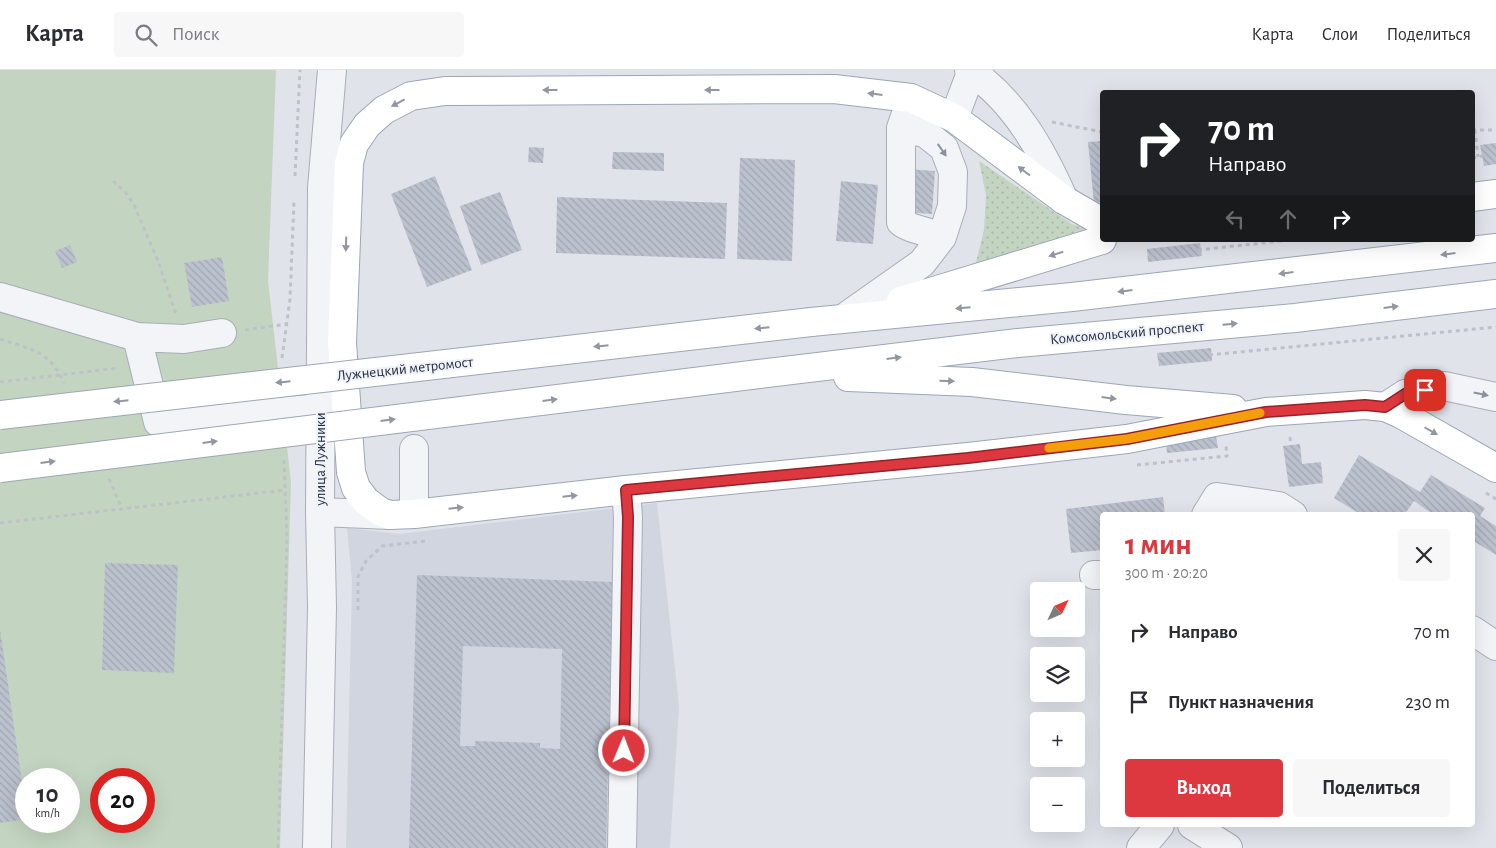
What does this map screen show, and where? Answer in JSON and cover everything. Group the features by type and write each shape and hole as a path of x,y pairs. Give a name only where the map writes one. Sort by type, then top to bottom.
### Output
{"main road":[{"path":"1100,221 1064,200 954,118 911,98 834,89 444,91 411,96 384,110 367,125 354,144 349,163 342,343 353,480 356,488 366,501 381,512 402,515 626,490 968,458 1127,439 1266,412 1365,405 1385,407 1401,414 1488,479"},
{"path":"844,318 1100,241"},
{"path":"844,318 1072,298 1496,248"},
{"name":"Комсомольский проспект","path":"759,374 1018,343 1295,318 1496,294"},
{"name":"Лужнецкий метромост","path":"0,415 844,318"},
{"path":"0,468 759,374 972,382 1126,400 1266,412"}],"street":[{"name":"улица Лужники","path":"317,848 322,607 320,408 322,188 332,70"},
{"path":"954,118 971,71 1002,98 1020,120 1049,168 1064,200"},
{"path":"911,98 902,128 901,222 906,226 942,237"},
{"path":"844,318 922,264 942,237 952,206 953,172 944,148 925,133 902,128"},
{"path":"0,297 137,337 184,339 222,333"},
{"path":"137,337 158,422 320,408"},
{"path":"1385,407 1405,394 1444,386 1496,397"},
{"path":"320,512 402,515 414,449"},
{"path":"622,848 628,517 626,490"},
{"path":"1208,512 1217,497 1279,506 1288,512"},
{"path":"1475,632 1496,646"},
{"path":"1141,848 1158,827"},
{"path":"1195,827 1228,848"}],"path":[{"path":"1048,121 1100,132"},
{"path":"1475,130 1496,130"},
{"path":"1475,137 1478,157"},
{"path":"1475,158 1487,155"},
{"path":"113,181 130,198 147,234 169,289 184,339"},
{"path":"1198,250 1272,242"},
{"path":"222,333 287,324"},
{"path":"1209,355 1496,328"},
{"path":"0,382 144,366"},
{"path":"1283,438 1290,436 1291,445"},
{"path":"1226,445 1227,456"},
{"path":"1488,479 1496,499"},
{"path":"0,523 285,490"}],"shaded area":[{"path":"657,503 679,706 670,848 346,848 352,581 347,528 399,534"}],"green space":[{"path":"0,70 276,70 268,281 291,482 280,848 0,848"},
{"path":"979,161 1072,224 1093,231 976,263 984,230 986,195"}],"building":[{"path":"1100,141 1100,202 1094,203 1088,142"},
{"path":"1496,143 1496,164 1484,166 1480,145"},
{"path":"529,147 544,148 543,163 528,162"},
{"path":"613,152 664,153 664,171 612,169"},
{"path":"740,158 795,160 792,261 737,259"},
{"path":"906,169 935,171 932,214 903,212"},
{"path":"435,176 472,270 427,287 391,194"},
{"path":"841,181 878,185 873,244 836,241"},
{"path":"500,192 522,250 481,265 460,206"},
{"path":"557,197 727,203 725,259 556,253"},
{"path":"1200,243 1202,256 1148,262 1147,249"},
{"path":"70,245 77,262 62,268 55,251"},
{"path":"222,257 229,301 192,307 184,263"},
{"path":"1211,348 1212,361 1159,366 1157,353"},
{"path":"1216,436 1218,448 1167,453 1166,441"},
{"path":"1300,444 1302,464 1321,462 1323,483 1289,487 1283,446"},
{"path":"1359,455 1420,492 1431,475 1485,508 1480,516 1496,526 1496,555 1475,542 1475,512 1430,512 1414,501 1406,512 1357,512 1334,498"},
{"path":"1163,497 1165,512 1100,512 1100,550 1071,553 1066,509"},
{"path":"105,563 178,565 174,673 102,670"},
{"path":"417,575 613,582 606,848 409,848","holes":["463,646 562,649 560,749 540,748 540,743 475,741 475,746 460,746"]},
{"path":"0,629 20,768 15,768 15,821 0,823"}],"slow traffic":[{"path":"1049,448 1127,439 1260,413"}],"route":[{"path":"624,751 628,517 626,490 968,458 1127,439 1266,412 1365,405 1385,407 1405,394 1425,390"}]}
